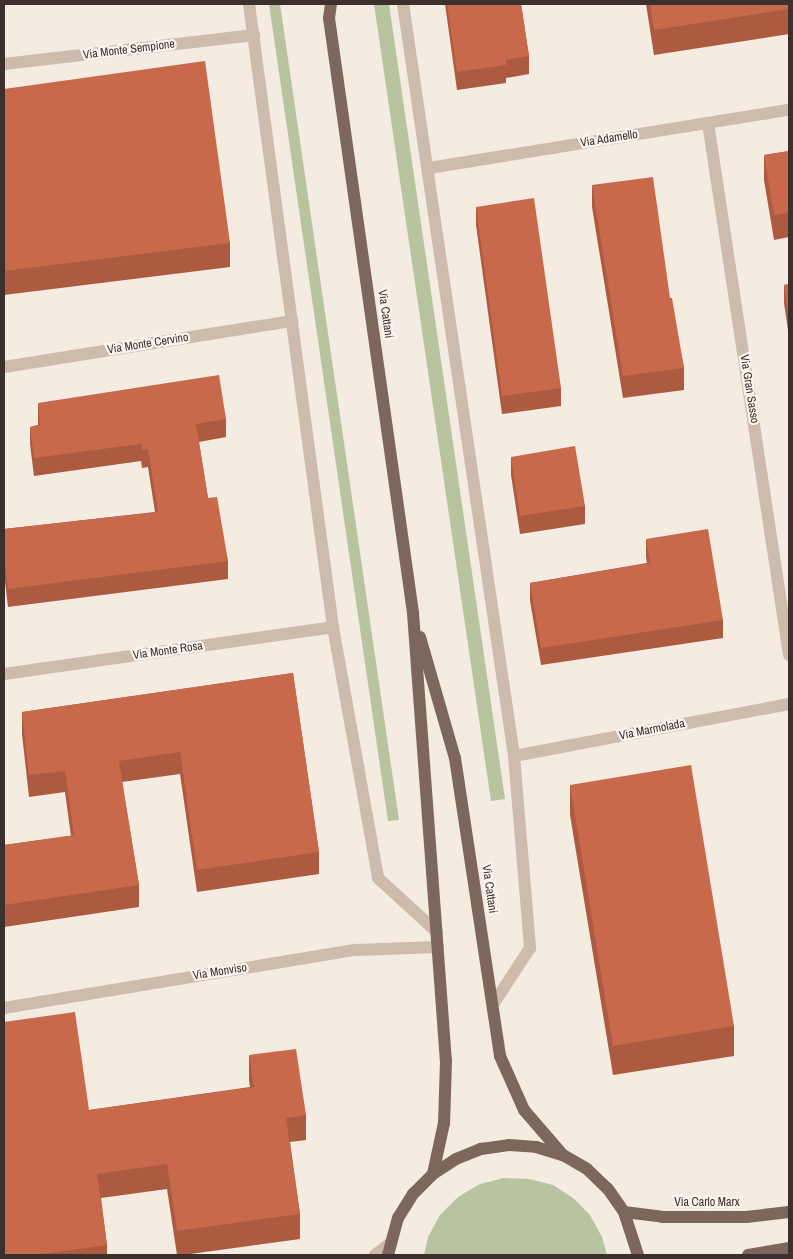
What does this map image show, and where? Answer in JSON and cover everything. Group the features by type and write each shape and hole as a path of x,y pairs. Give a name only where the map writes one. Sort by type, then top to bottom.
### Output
{"main road":[{"name":"Via Cattani","path":"322,4 329,18"},
{"name":"Via Cattani","path":"331,4 329,18 413,613 446,1062 444,1123 433,1174"},
{"name":"Via Cattani","path":"413,613 455,758 494,1003 500,1056 509,1081 524,1110 563,1156"},
{"path":"389,1250 398,1218 413,1194 433,1174 456,1159 500,1146 536,1147 563,1156 587,1169 608,1189 624,1212 638,1255"},
{"name":"Via Carlo Marx","path":"624,1212 662,1216 746,1217 789,1212"},
{"path":"748,1255 789,1248"}],"street":[{"path":"249,4 333,627 378,878 437,932"},
{"path":"404,4 514,756 530,948 494,1003"},
{"name":"Via Monte Sempione","path":"4,64 254,35"},
{"name":"Via Adamello","path":"429,168 789,110"},
{"name":"Via Gran Sasso","path":"708,123 789,655"},
{"name":"Via Monte Cervino","path":"4,367 292,322"},
{"name":"Via Monte Rosa","path":"4,674 333,627"},
{"name":"Via Marmolada","path":"514,756 789,704"},
{"name":"Via Monviso","path":"4,1008 356,950 438,947"},
{"path":"375,1255 389,1250"}],"green space":[{"path":"269,4 280,4 399,820 388,821"},
{"path":"374,4 389,4 505,799 491,801"},
{"path":"504,1178 529,1179 553,1185 573,1198 590,1215 602,1237 607,1255 424,1255 428,1237 440,1215 458,1197 480,1184"}],"building":[{"path":"447,4 521,4 529,56 506,60 506,65 457,72"},
{"path":"650,4 789,4 789,9 654,30"},
{"path":"205,61 230,243 4,271 4,89"},
{"path":"789,151 789,212 774,215 764,155"},
{"path":"653,177 670,298 672,298 684,368 623,376 592,185"},
{"path":"534,198 561,388 502,396 476,207"},
{"path":"789,284 789,319 784,285"},
{"path":"219,375 226,419 196,424 208,498 217,497 228,561 8,589 4,555 4,529 158,512 148,449 142,450 141,444 34,458 30,427 40,425 38,403"},
{"path":"575,446 585,506 520,516 511,457"},
{"path":"708,529 723,620 541,648 530,583 650,563 646,539"},
{"path":"293,673 319,852 197,870 180,752 119,761 139,885 4,905 4,845 74,835 65,771 29,775 22,712"},
{"path":"691,765 734,1026 613,1046 570,785"},
{"path":"75,1012 89,1110 254,1087 249,1055 296,1049 306,1115 286,1118 300,1214 177,1231 167,1164 97,1174 107,1245 36,1255 4,1255 4,1022"}]}
